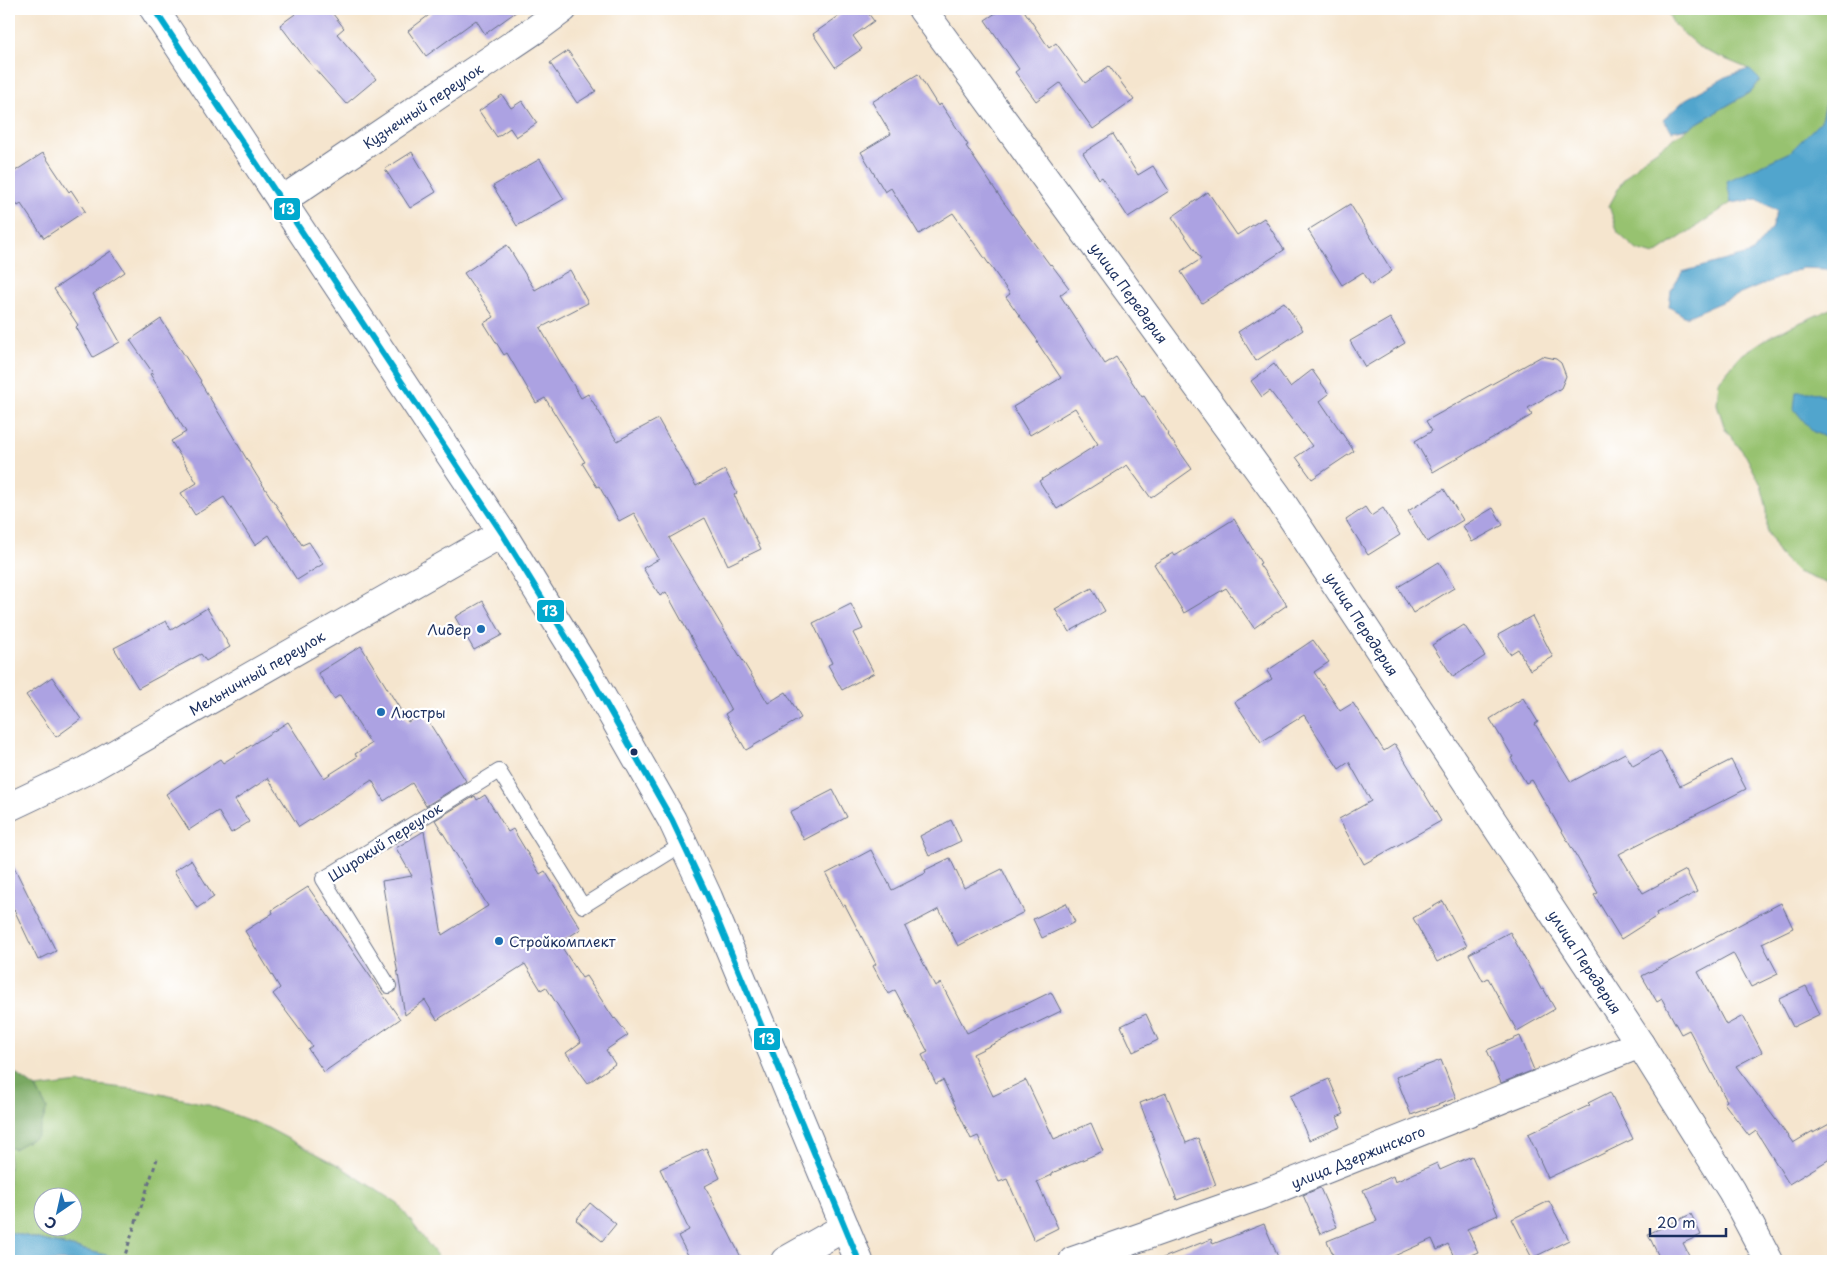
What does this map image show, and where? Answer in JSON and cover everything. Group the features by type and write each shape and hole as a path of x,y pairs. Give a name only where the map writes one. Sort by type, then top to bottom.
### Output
{"street":[{"path":"154,9 502,533 589,674 672,820 708,897 858,1261"},
{"name":"Кузнечный переулок","path":"282,201 536,30 563,9"},
{"name":"улица Передерия","path":"922,9 1277,496 1640,1044 1732,1190 1769,1261"},
{"name":"Мельничный переулок","path":"9,807 85,771 502,533"},
{"name":"улица Дзержинского","path":"1073,1261 1261,1195 1640,1044"},
{"path":"785,1261 845,1227"}],"lane":[{"name":"Широкий переулок","path":"389,986 324,879 499,771 583,906 683,844"}],"path":[{"path":"124,1261 157,1159"}],"green space":[{"path":"1666,9 1828,9 1833,69 1821,121 1790,152 1728,181 1731,203 1654,255 1637,250 1618,233 1609,206 1623,180 1642,160 1689,128 1752,91 1760,80 1749,69 1701,49 1674,25"},
{"path":"1833,308 1833,399 1812,392 1812,431 1833,441 1833,586 1797,572 1779,554 1767,532 1767,509 1761,485 1746,456 1725,429 1717,404 1719,381 1740,356 1772,335"},
{"path":"9,1070 36,1088 47,1109 37,1136 14,1149 9,1147"},
{"path":"79,1083 142,1090 206,1104 264,1126 338,1165 398,1204 441,1261 126,1261 34,1238 82,1238 82,1188 32,1188 32,1237 9,1232 9,1147 14,1149 47,1109 36,1088"}],"water":[{"path":"1749,69 1760,80 1752,91 1689,128 1672,131 1663,120 1686,99 1728,76"},
{"path":"1833,70 1833,276 1825,269 1802,268 1686,317 1669,307 1671,291 1682,272 1752,253 1771,229 1777,211 1757,199 1731,203 1727,181 1790,152 1821,121"},
{"path":"1796,392 1812,392 1833,399 1833,441 1812,431 1794,409"},
{"path":"9,1232 126,1261 9,1261"}],"building":[{"path":"302,9 329,9 344,28 337,34 376,79 346,104 305,58 280,25"},
{"path":"437,9 520,9 485,34 476,20 426,56 408,31"},
{"path":"849,9 865,9 874,21 853,36 862,49 835,67 813,34"},
{"path":"1002,9 1023,9 1049,48 1056,43 1085,83 1109,66 1134,100 1093,129 1060,83 1036,101 1015,72 1019,69 985,20"},
{"path":"568,51 596,91 577,103 550,63"},
{"path":"918,74 938,106 941,104 1002,200 1069,288 1060,295 1105,364 1116,357 1192,469 1151,498 1127,465 1057,509 1039,481 1098,444 1075,408 1030,435 1013,407 1061,378 1038,341 1006,297 1010,294 953,213 919,234 891,188 885,192 861,152 891,134 872,102"},
{"path":"502,95 511,108 522,101 537,123 516,137 510,128 497,137 479,111"},
{"path":"1113,134 1138,175 1153,166 1169,191 1128,217 1102,177 1099,179 1083,153"},
{"path":"412,152 436,192 410,208 385,169"},
{"path":"43,153 69,192 71,190 85,211 44,238 21,204 18,206 9,192 9,175"},
{"path":"540,159 564,199 517,226 493,186"},
{"path":"1208,192 1237,235 1264,218 1284,250 1202,303 1181,272 1201,259 1172,217"},
{"path":"1350,204 1392,271 1371,285 1363,272 1342,285 1308,230"},
{"path":"507,245 535,290 570,270 588,303 540,328 581,398 588,394 617,441 658,419 696,486 725,470 737,493 734,495 761,549 728,565 705,518 669,538 768,703 786,692 801,718 746,750 725,714 731,710 666,592 660,596 643,568 659,559 634,513 619,521 599,486 597,487 582,463 585,462 545,398 536,403 507,353 504,355 484,323 494,317 464,273"},
{"path":"111,251 125,272 93,294 120,342 93,357 76,327 78,325 54,289"},
{"path":"1284,302 1303,330 1256,361 1238,332"},
{"path":"1390,318 1405,343 1365,367 1350,341"},
{"path":"161,319 201,381 257,476 302,545 309,542 323,564 297,580 269,535 255,545 224,497 195,515 181,493 197,483 171,441 186,432 150,374 153,373 130,340"},
{"path":"1542,356 1556,359 1561,363 1566,376 1561,388 1528,408 1532,415 1433,472 1415,441 1432,431 1426,421"},
{"path":"1274,364 1290,387 1312,370 1329,394 1320,401 1354,451 1312,479 1296,457 1312,446 1270,391 1262,397 1251,381"},
{"path":"1444,489 1463,520 1427,542 1408,511"},
{"path":"1365,507 1371,516 1383,508 1400,535 1368,555 1346,520"},
{"path":"1493,508 1503,525 1472,542 1463,526"},
{"path":"1234,519 1261,563 1259,564 1287,605 1254,628 1226,588 1184,613 1154,564 1173,553 1175,556"},
{"path":"1439,562 1454,588 1413,613 1398,587"},
{"path":"1092,588 1105,611 1069,632 1055,609"},
{"path":"483,601 502,635 474,650 455,617"},
{"path":"851,604 863,629 853,633 874,673 842,690 828,665 832,663 813,623"},
{"path":"207,608 230,647 206,661 201,654 138,688 114,648 166,621 171,630"},
{"path":"1532,616 1553,657 1530,670 1518,649 1510,654 1498,635"},
{"path":"1464,625 1485,656 1453,677 1432,645"},
{"path":"1313,640 1329,662 1314,672 1340,711 1353,703 1384,751 1395,744 1441,821 1364,864 1339,819 1371,801 1349,762 1339,769 1304,715 1261,742 1235,702 1272,679 1267,671"},
{"path":"361,646 408,722 423,713 466,781 426,806 412,783 384,801 372,780 299,827 268,778 235,800 249,822 231,833 218,811 189,830 166,794 220,759 223,763 288,722 324,778 357,757 355,754 371,744 340,695 334,699 318,673"},
{"path":"52,677 81,719 56,737 26,695"},
{"path":"1523,698 1538,722 1535,724 1571,782 1625,753 1633,766 1660,751 1680,786 1731,760 1746,789 1619,854 1643,893 1686,870 1697,892 1656,913 1657,916 1621,939 1594,895 1598,893 1532,780 1526,783 1490,719"},
{"path":"833,790 847,817 804,840 790,812"},
{"path":"485,795 508,832 513,829 540,874 545,871 581,929 559,943 582,978 586,976 614,1019 628,1035 606,1050 615,1064 588,1083 566,1053 581,1042 546,987 541,990 525,964 437,1020 425,1000 405,1015 382,881 412,876 396,848 424,831 442,935 488,906 435,820 475,796 477,800"},
{"path":"951,820 961,841 929,856 920,836"},
{"path":"871,850 892,890 926,873 925,870 950,858 964,888 1002,869 1024,912 958,946 939,909 905,927 935,986 941,983 967,1033 1051,992 1061,1011 973,1054 993,1096 1026,1080 1054,1139 1091,1123 1103,1151 1052,1173 1052,1175 1037,1182 1058,1228 1034,1240 1007,1179 999,1182 978,1136 971,1139 943,1080 936,1084 922,1055 928,1052 895,990 888,994 873,966 876,964 845,905 843,906 826,874"},
{"path":"9,857 56,951 38,960 9,899"},
{"path":"191,860 214,897 197,908 174,871"},
{"path":"308,887 400,1019 324,1072 308,1049 312,1046 273,994 280,988 245,931 273,913 272,910"},
{"path":"1443,901 1467,946 1437,962 1413,918"},
{"path":"1066,903 1075,922 1042,938 1033,919"},
{"path":"1781,903 1793,928 1762,943 1778,974 1751,987 1733,953 1698,972 1726,1025 1743,1016 1762,1052 1736,1066 1793,1143 1833,1122 1833,1157 1789,1184 1756,1131 1749,1136 1724,1103 1727,1101 1689,1030 1681,1034 1662,999 1657,1002 1642,976"},
{"path":"1510,932 1541,989 1543,988 1555,1009 1517,1031 1488,978 1483,981 1469,954"},
{"path":"1806,986 1820,1014 1793,1027 1779,999"},
{"path":"1146,1014 1158,1040 1133,1052 1121,1026"},
{"path":"1520,1036 1534,1070 1501,1083 1487,1050"},
{"path":"1441,1060 1456,1098 1411,1115 1396,1077"},
{"path":"1329,1079 1344,1114 1337,1117 1341,1127 1309,1140 1290,1096"},
{"path":"1610,1092 1633,1139 1548,1178 1528,1134 1590,1105 1588,1103"},
{"path":"1166,1093 1186,1143 1198,1138 1216,1185 1177,1200 1140,1103"},
{"path":"706,1148 720,1178 705,1186 743,1261 691,1261 678,1236 689,1230 660,1169"},
{"path":"1472,1156 1498,1215 1467,1229 1478,1252 1456,1261 1448,1244 1437,1250 1432,1239 1383,1261 1336,1261 1327,1241 1377,1221 1363,1190 1393,1176 1395,1182 1437,1163 1440,1170"},
{"path":"1320,1188 1337,1227 1320,1234 1303,1195"},
{"path":"1549,1201 1569,1240 1532,1258 1512,1219"},
{"path":"590,1203 616,1224 602,1241 576,1220"},
{"path":"1691,1214 1701,1235 1683,1243 1692,1261 1661,1261 1648,1234"},
{"path":"1264,1224 1278,1257 1266,1261 1158,1261 1211,1239 1213,1244"}],"transit line":[{"name":"13","path":"154,9 502,533 589,674 672,820 708,897 859,1261"}],"place":[{"name":"Лидер","path":"481,629"},
{"name":"Люстры","path":"381,712"},
{"name":"Стройкомплект","path":"499,941"}]}
